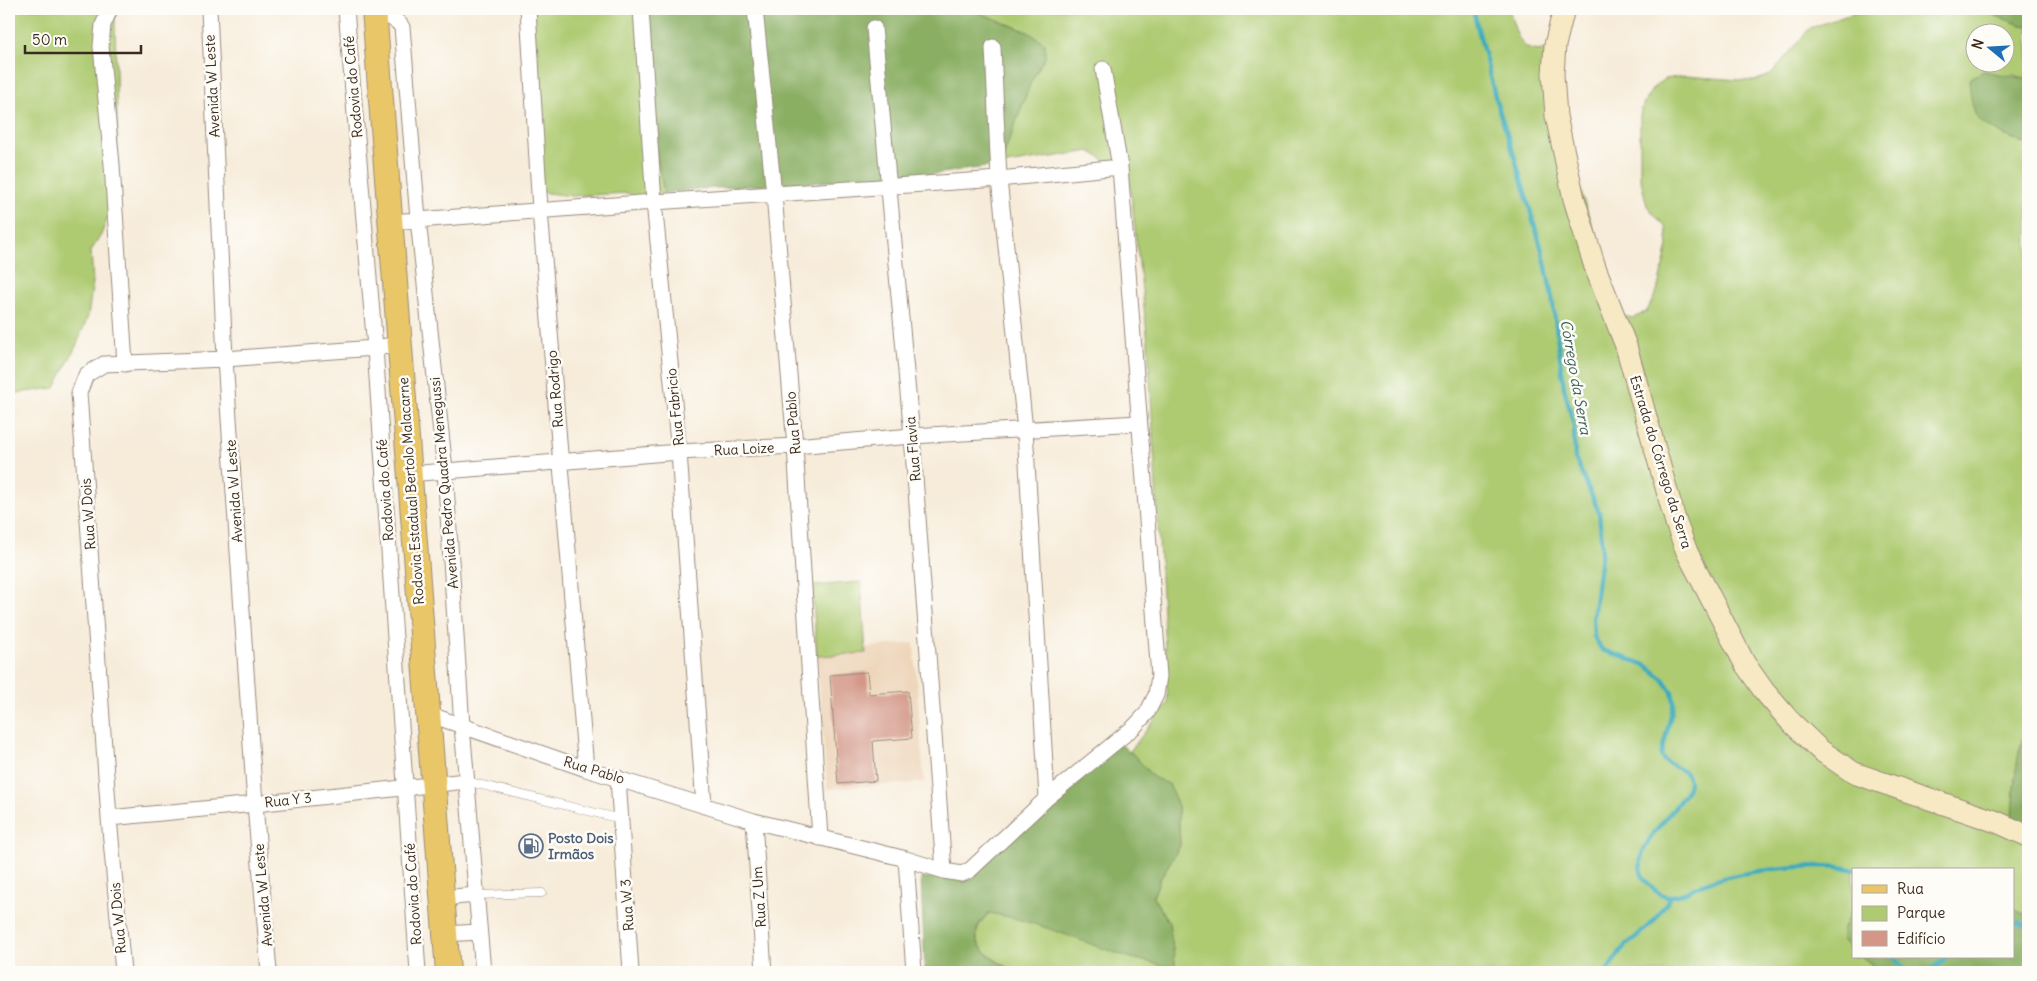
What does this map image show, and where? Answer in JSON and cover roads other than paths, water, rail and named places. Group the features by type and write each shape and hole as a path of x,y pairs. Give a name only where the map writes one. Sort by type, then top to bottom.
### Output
{"main road":[{"name":"Rodovia Estadual Bertolo Malacarne","path":"374,11 448,972"}],"street":[{"path":"110,9 103,26 101,46 112,165 125,364"},
{"name":"Avenida W Leste","path":"209,9 225,359 255,804 270,972"},
{"name":"Rodovia do Café","path":"346,9 375,348 418,972"},
{"name":"Rua Rodrigo","path":"528,9 540,210 586,769"},
{"name":"Rua Fabricio","path":"641,9 654,202 679,452 704,806"},
{"name":"Rua Pablo","path":"755,9 774,194 795,446 820,838"},
{"name":"Estrada do Córrego da Serra","path":"1564,9 1555,44 1553,74 1556,116 1574,199 1596,266 1626,346 1676,523 1687,552 1745,664 1764,691 1789,720 1820,750 1854,773 1997,822 2028,836"},
{"name":"Avenida Pedro Quadra Menegussi","path":"374,11 398,21 402,28 418,219 445,470 466,781 483,972"},
{"name":"Rua Flavia","path":"874,28 887,186 912,436 944,871"},
{"path":"993,47 999,179 1024,430 1048,798"},
{"name":"Rua Pablo","path":"428,714 586,769 754,821 906,859 944,871 962,874 970,870 1048,798 1134,727 1147,713 1156,695 1159,676 1120,167 1103,69"},
{"path":"391,222 999,179 1120,167"},
{"name":"Rua W Dois","path":"123,972 109,818 79,393 86,375 94,368 104,364 225,359 375,348 400,344"},
{"name":"Rua Loize","path":"409,474 679,452 1139,423"},
{"name":"Rua W 3","path":"618,778 631,972"},
{"name":"Rua Y 3","path":"109,818 466,781"},
{"name":"Rua Z Um","path":"754,821 764,972"},
{"path":"906,859 914,972"},
{"path":"442,898 476,895"},
{"path":"444,934 479,932"}],"lane":[{"path":"466,781 621,819"},
{"path":"476,895 542,893"}],"waterway":[{"name":"Córrego da Serra","path":"1473,9 1497,104 1544,257 1552,297 1564,387 1574,427 1575,458 1599,512 1602,548 1593,619 1594,637 1602,650 1646,665 1663,679 1672,692 1674,702 1661,756 1668,763 1682,770 1688,777 1689,783 1683,797 1656,830 1643,851 1640,862 1641,872 1646,881 1655,890 1670,896 1679,895 1710,882 1751,872 1821,866 1852,870"},
{"path":"1606,972 1622,949 1654,921 1671,896"},
{"name":"Córrego da Serra","path":"2014,921 2028,926"},
{"name":"Córrego da Serra","path":"1895,958 1904,969 1912,972"},
{"name":"Córrego da Serra","path":"1930,972 1945,958"}],"place":[{"name":"Posto Dois Irmãos","path":"531,846"}]}
